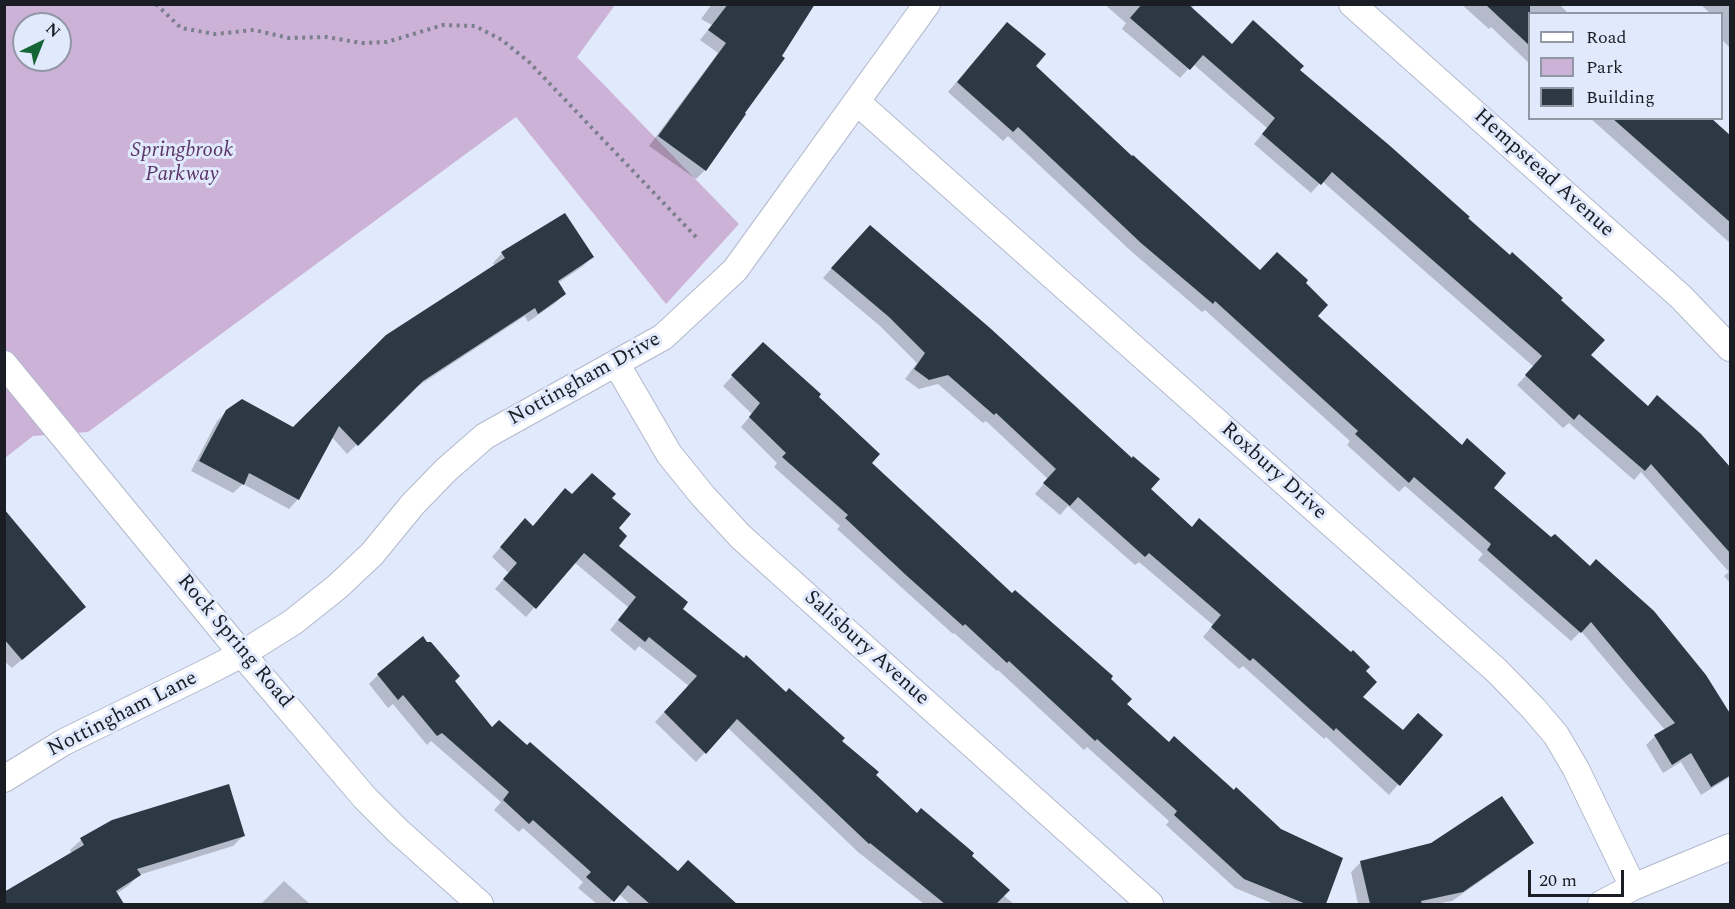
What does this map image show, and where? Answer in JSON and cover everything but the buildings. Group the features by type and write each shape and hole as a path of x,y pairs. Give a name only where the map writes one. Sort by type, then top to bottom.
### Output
{"street":[{"name":"Nottingham Drive","path":"242,654 293,622 337,587 372,554 413,504 446,470 486,436 663,337 735,270 927,4"},
{"name":"Hempstead Avenue","path":"1352,4 1681,297 1731,348"},
{"name":"Roxbury Drive","path":"856,102 1504,678 1556,735 1576,769 1633,887"},
{"name":"Salisbury Avenue","path":"616,363 669,454 703,496 741,537 1150,904"},
{"name":"Rock Spring Road","path":"4,364 242,654 365,798 398,831 480,904"},
{"name":"Nottingham Lane","path":"4,779 64,741 242,654"},
{"path":"1601,904 1633,887 1731,847"}],"path":[{"path":"156,4 181,28 215,34 254,30 289,38 326,37 362,43 387,42 443,25 475,26 502,40 529,62 697,238"}],"green space":[{"name":"Springbrook Parkway","path":"5,5 615,5 577,57 739,224 666,304 516,117 88,432 33,436 5,458"}]}
